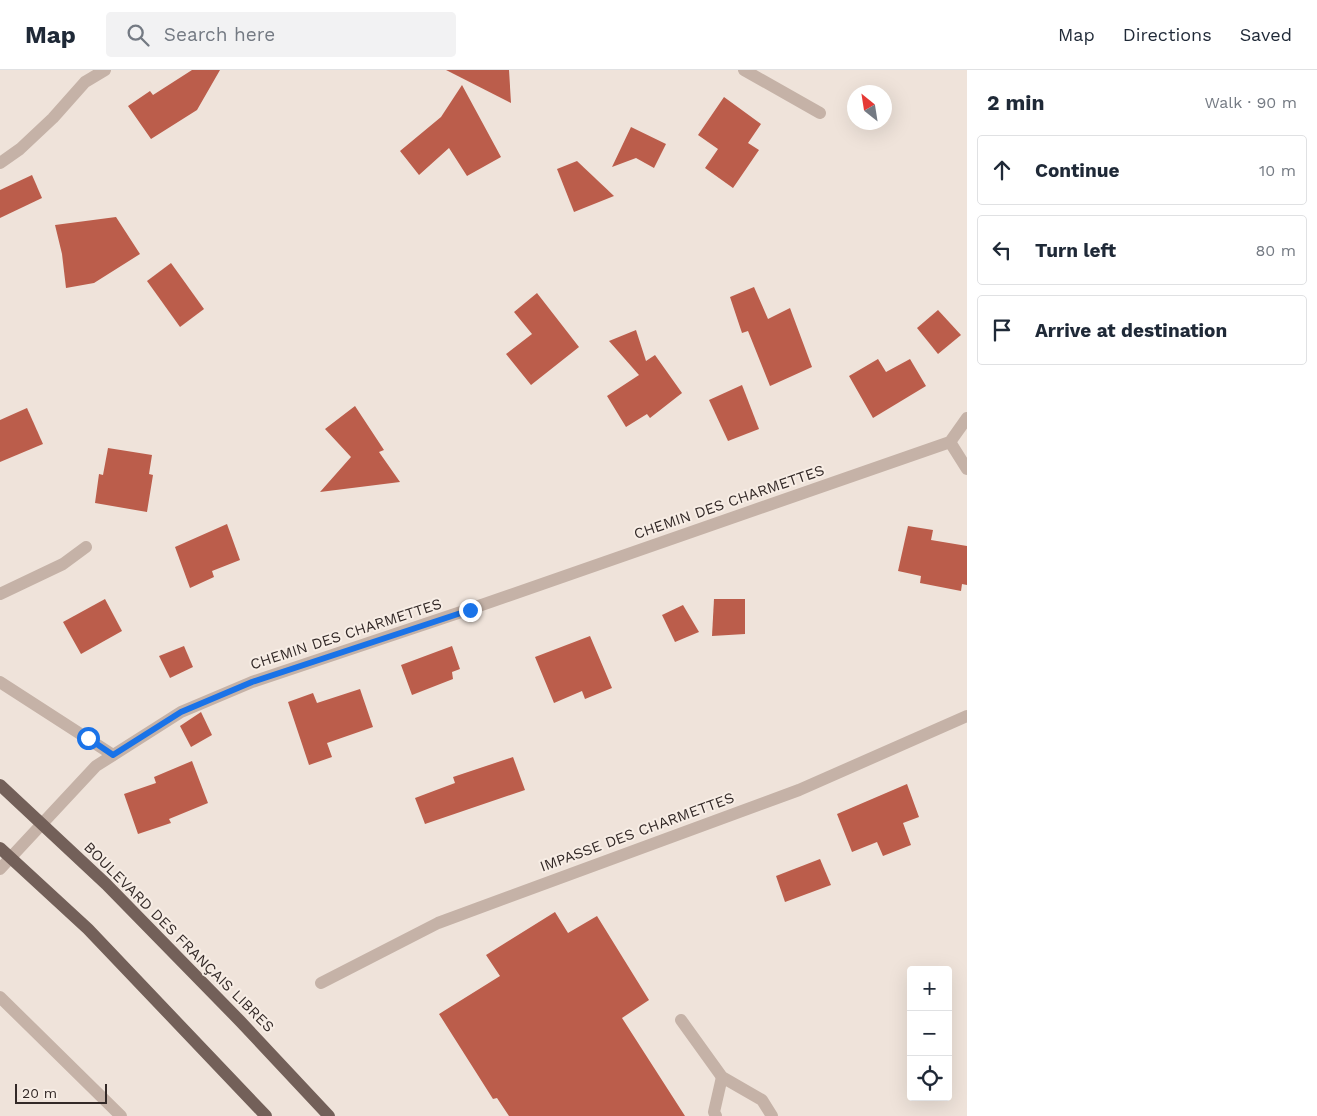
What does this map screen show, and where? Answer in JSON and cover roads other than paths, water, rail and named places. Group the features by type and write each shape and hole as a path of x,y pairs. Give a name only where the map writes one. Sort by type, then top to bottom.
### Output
{"main road":[{"name":"BOULEVARD DES FRANÇAIS LIBRES","path":"0,785 106,884 240,1020 329,1116"},
{"path":"0,848 88,929 266,1116"}],"street":[{"path":"0,162 20,149 53,118 84,82 105,70"},
{"path":"744,70 820,113"},
{"path":"967,418 950,442 967,469"},
{"name":"CHEMIN DES CHARMETTES","path":"0,869 96,766 181,712 252,682 470,610 950,442"},
{"path":"0,594 64,564 86,547"},
{"path":"0,682 113,755"},
{"name":"IMPASSE DES CHARMETTES","path":"321,983 438,923 799,790 967,716"},
{"path":"0,996 121,1116"},
{"path":"680,1020 722,1077 762,1100 772,1116"},
{"path":"716,1116 714,1112 722,1077"}]}
